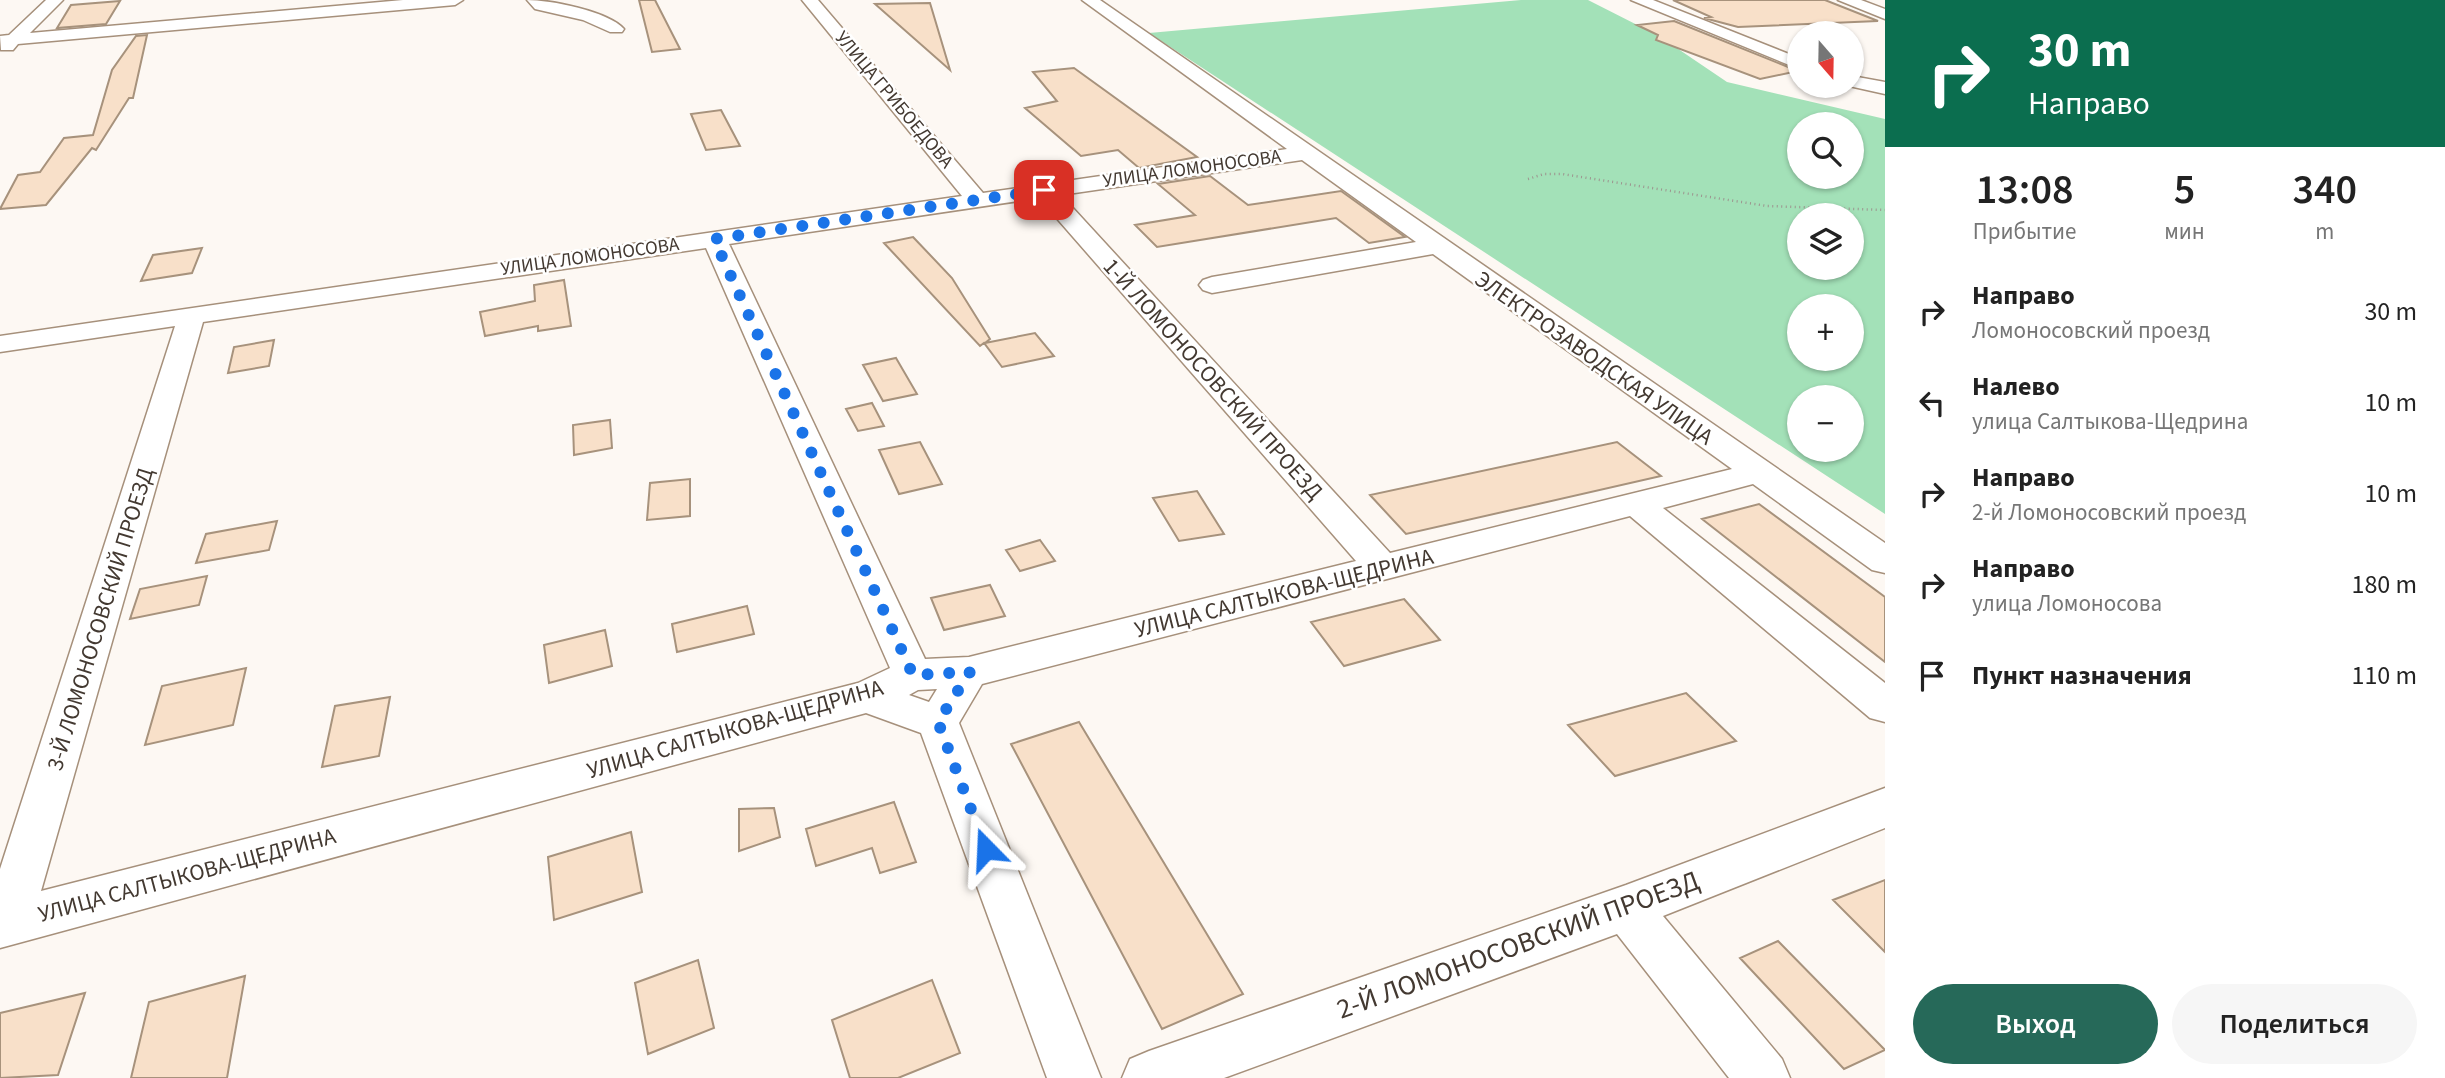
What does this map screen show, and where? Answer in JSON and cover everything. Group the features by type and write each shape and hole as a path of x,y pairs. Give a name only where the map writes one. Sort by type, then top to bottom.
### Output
{"street":[{"path":"0,53 7,40 55,0"},
{"path":"7,40 455,0"},
{"path":"535,0 541,6 588,16 616,29"},
{"name":"УЛИЦА ГРИБОЕДОВА","path":"810,0 977,200"},
{"name":"ЭЛЕКТРОЗАВОДСКАЯ УЛИЦА","path":"1090,0 1885,561"},
{"path":"1639,0 1787,59"},
{"path":"1846,0 1885,14"},
{"path":"1864,84 1885,88"},
{"name":"УЛИЦА ЛОМОНОСОВА","path":"0,344 1304,153"},
{"name":"1-Й ЛОМОНОСОВСКИЙ ПРОЕЗД","path":"1044,190 1383,568"},
{"path":"714,239 913,675"},
{"path":"1212,285 1435,246"},
{"name":"3-Й ЛОМОНОСОВСКИЙ ПРОЕЗД","path":"4,924 192,315"},
{"name":"УЛИЦА САЛТЫКОВА-ЩЕДРИНА","path":"4,924 867,697 913,675 970,672 1757,473"},
{"path":"1635,503 1885,706"},
{"path":"938,722 970,672"},
{"path":"867,697 938,722 1074,1078"},
{"name":"2-Й ЛОМОНОСОВСКИЙ ПРОЕЗД","path":"1149,1078 1626,908 1885,808"},
{"path":"1626,908 1763,1078"}],"path":[{"path":"1528,179 1544,174 1562,174 1766,206 1885,210"}],"green space":[{"path":"1521,0 1588,0 1659,36 1727,82 1855,112 1787,112 1787,189 1864,189 1864,114 1885,119 1885,514 1805,462 1864,462 1864,385 1787,385 1787,450 1149,33"}],"building":[{"path":"639,0 655,0 680,49 652,52"},
{"path":"1673,0 1825,0 1878,21 1787,21 1787,25 1738,27 1704,18 1711,17"},
{"path":"120,1 106,24 57,28 71,5"},
{"path":"930,3 936,23 950,70 875,4"},
{"path":"1674,21 1787,67 1787,73 1760,79 1656,40 1658,35 1637,25"},
{"path":"147,35 133,98 129,98 96,150 92,148 46,205 0,209 18,175 40,172 64,138 93,135 112,70 136,36"},
{"path":"1074,68 1197,157 1139,168 1118,150 1081,156 1025,108 1057,101 1033,72"},
{"path":"721,110 740,146 706,150 691,114"},
{"path":"1210,176 1248,205 1341,191 1405,237 1369,243 1336,218 1157,247 1135,225 1195,215 1158,184"},
{"path":"913,237 952,278 990,339 985,343 1035,333 1054,356 1002,367 984,343 980,346 884,243"},
{"path":"202,248 192,273 141,281 153,255"},
{"path":"564,280 571,326 538,331 538,326 485,336 480,312 535,301 534,285"},
{"path":"274,340 269,366 228,373 234,347"},
{"path":"896,358 917,394 883,401 863,365"},
{"path":"872,403 884,426 858,431 846,409"},
{"path":"610,420 612,448 574,455 573,425"},
{"path":"920,442 942,484 899,494 879,450"},
{"path":"1617,442 1661,476 1406,534 1370,495"},
{"path":"690,479 690,516 647,520 650,483"},
{"path":"1197,491 1224,534 1179,541 1153,498"},
{"path":"1759,504 1885,597 1885,662 1702,519"},
{"path":"277,521 269,550 196,563 206,534"},
{"path":"1040,540 1055,561 1020,571 1006,550"},
{"path":"207,576 199,605 130,619 140,589"},
{"path":"990,585 1005,616 944,630 931,598"},
{"path":"1404,599 1440,640 1344,666 1311,622"},
{"path":"747,606 754,634 677,652 672,624"},
{"path":"605,630 612,666 549,683 544,645"},
{"path":"246,668 233,725 145,745 162,686"},
{"path":"1686,693 1736,741 1615,776 1568,725"},
{"path":"390,697 379,756 322,767 335,706"},
{"path":"1079,722 1243,994 1162,1029 1011,744"},
{"path":"894,802 916,862 880,873 872,848 816,866 806,829"},
{"path":"774,808 780,837 739,851 739,809"},
{"path":"631,832 642,892 554,920 548,857"},
{"path":"1885,880 1885,952 1833,900"},
{"path":"1778,941 1885,1050 1844,1069 1740,958"},
{"path":"698,960 714,1028 648,1054 635,983"},
{"path":"245,976 227,1078 131,1078 149,1002"},
{"path":"932,980 960,1053 898,1078 850,1078 832,1020"},
{"path":"85,993 58,1075 0,1078 0,1013"}],"route":[{"path":"986,849 938,722 970,672 913,675 714,239 1044,190"}]}
